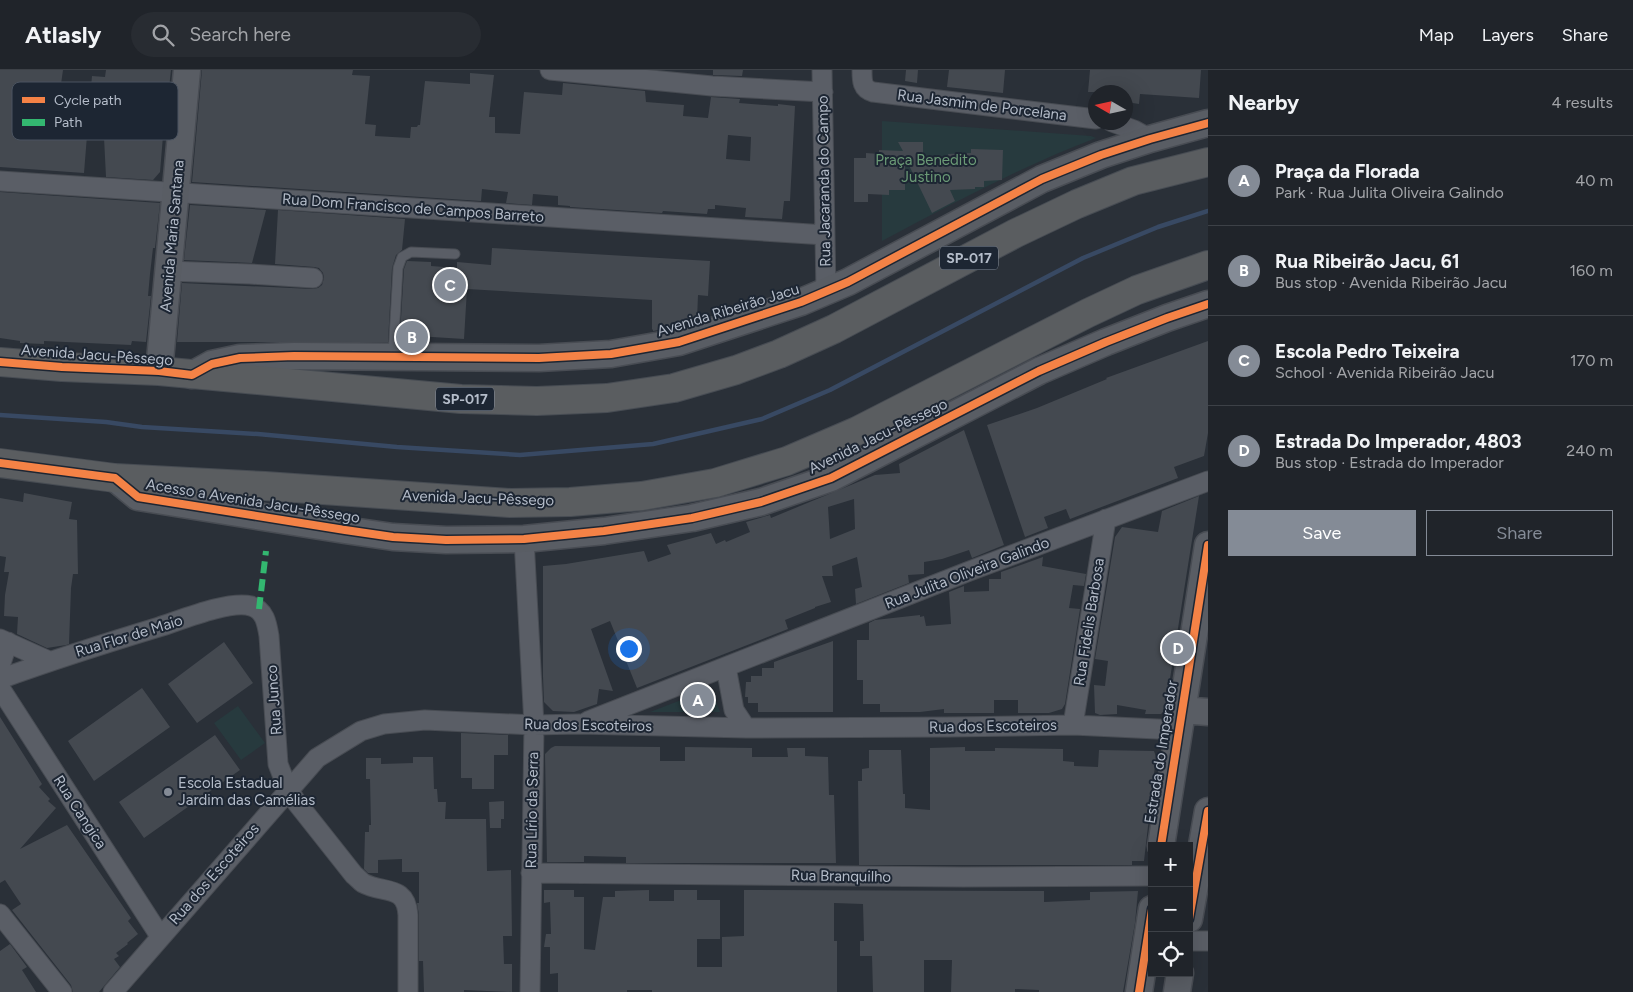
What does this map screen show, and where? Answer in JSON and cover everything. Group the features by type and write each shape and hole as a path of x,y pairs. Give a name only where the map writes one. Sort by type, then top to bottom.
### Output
{"highway":[{"name":"Avenida Jacu-Pêssego","path":"0,362 159,371 461,399 537,402 607,398 674,388 736,370 779,354 834,329 1016,233 1077,204 1133,181 1208,162"},
{"name":"Avenida Jacu-Pêssego","path":"0,463 115,478 510,503 570,502 642,496 714,483 787,461 857,432 1088,313 1137,290 1208,265"}],"street":[{"name":"Avenida Maria Santana","path":"159,371 187,70"},
{"path":"550,70 712,86 823,92"},
{"name":"Rua Jacaranda do Campo","path":"822,70 826,292"},
{"name":"Rua Jasmim de Porcelana","path":"862,70 862,83 868,91 1088,118"},
{"name":"Avenida Ribeirão Jacu","path":"192,375 212,364 240,358 294,356 538,358 611,354 679,342 747,321 826,292 1042,179 1102,155 1208,123"},
{"path":"1133,130 1150,139"},
{"name":"Rua Dom Francisco de Campos Barreto","path":"0,181 825,235"},
{"path":"168,271 313,278"},
{"name":"Avenida Jacu-Pêssego","path":"394,536 446,540 524,539 604,531 692,518 770,499 831,478 1039,372 1106,342 1203,309"},
{"name":"Acesso a Avenida Jacu-Pêssego","path":"115,478 138,497 394,536"},
{"name":"Rua Julita Oliveira Galindo","path":"580,724 1208,481"},
{"name":"Rua Fidelis Barbosa","path":"1073,725 1106,519"},
{"name":"Rua Lírio da Serra","path":"524,539 534,725 530,992"},
{"name":"Estrada do Imperador","path":"1162,842 1208,545"},
{"name":"Rua Flor de Maio","path":"0,679 49,661 218,608 250,605 259,609"},
{"name":"Rua Junco","path":"259,609 264,617 269,636 278,764 288,790 354,875 364,883 397,893 403,897 407,904 408,915 408,992"},
{"path":"0,666 4,640 49,661"},
{"path":"726,667 734,710 746,728"},
{"name":"Rua Cangica","path":"0,688 160,936"},
{"path":"1180,720 1208,712"},
{"name":"Rua dos Escoteiros","path":"113,992 317,758 361,731 384,724 425,720 534,725 950,728 1180,720"},
{"path":"1193,896 1208,811"},
{"name":"Rua Branquilho","path":"531,873 953,877 1148,876"},
{"path":"0,914 62,992"},
{"path":"1139,992 1148,932"},
{"path":"1193,941 1208,941"},
{"path":"1177,992 1179,977"}],"lane":[{"path":"393,358 398,268 402,257 411,252 455,254"}],"green space":[{"name":"Praça Benedito Justino","path":"882,121 1091,136 1096,138 1014,173 882,241"},
{"path":"710,689 720,712 650,712"},
{"path":"238,706 265,743 241,760 214,723"}],"building":[{"path":"0,70 63,70 61,82 12,82 12,140 87,140 84,173 0,167"},
{"path":"106,70 171,70 170,82 91,82 92,76 105,77"},
{"path":"202,70 353,70 352,75 370,76 365,124 376,125 375,136 410,138 411,127 420,125 425,81 470,84 470,73 494,75 489,117 495,117 495,133 520,134 524,92 562,95 563,83 645,91 646,102 684,105 683,116 708,118 711,97 740,99 739,103 795,106 790,201 784,201 782,219 745,217 746,208 715,205 715,209 708,209 707,214 570,207 558,205 558,196 533,194 532,205 506,203 508,192 482,189 481,201 192,182","holes":["728,135 751,137 750,161 726,159"]},
{"path":"713,70 743,70 742,76 713,75"},
{"path":"906,70 918,70 917,83 905,81"},
{"path":"949,70 1005,70 1003,93 947,87"},
{"path":"1090,70 1201,70 1199,98 1140,94 1139,104 1133,103 1133,85 1089,85"},
{"path":"104,140 163,140 160,172 153,180 106,177"},
{"path":"898,142 923,142 923,165 949,165 948,154 971,153 971,149 1003,150 1002,180 984,181 984,187 975,187 975,189 950,190 955,201 932,213 905,157 905,190 889,190 889,195 868,194 868,202 854,202 854,158 866,158 866,153 879,154 879,150 903,151"},
{"path":"0,192 160,203 150,274 148,296 151,296 146,342 132,341 131,345 44,341 44,344 20,343 20,341 0,338"},
{"path":"190,205 266,210 252,263 184,260"},
{"path":"278,210 405,219 402,250 396,255 392,268 388,342 177,342 182,283 312,289 322,285 324,278 319,268 275,264"},
{"path":"492,248 710,261 708,296 698,295 697,320 653,331 652,300 467,289 464,339 400,335 404,269 407,261 431,262 431,266 457,268 457,262 491,265"},
{"path":"1208,341 1208,433 1204,456 1174,467 1178,478 1070,519 1066,509 1044,517 1048,528 1025,537 987,425 1037,408 1106,378"},
{"path":"964,430 1004,545 972,558 969,550 942,559 924,562 924,574 908,575 909,583 856,604 855,589 862,587 857,557 832,566 833,576 822,576 831,602 785,620 788,629 637,688 610,621 591,629 613,691 599,689 597,704 574,712 553,711 544,702 543,566 644,551 648,562 671,554 667,545 711,533 716,544 725,540 726,542 750,532 746,522 770,515 771,518 875,475 900,473 899,464","holes":["854,499 855,529 830,539 828,507"]},
{"path":"24,493 72,502 69,519 77,520 78,574 73,574 69,644 66,645 47,648 17,634 18,617 4,616 9,572 4,572 6,557 0,556 0,498 23,502"},
{"path":"1199,496 1165,710 1161,714 1145,714 1146,710 1117,705 1117,714 1100,715 1095,713 1094,685 1105,686 1108,661 1095,659 1115,537 1122,527 1158,532 1162,511"},
{"path":"1043,557 1042,566 1086,574 1084,586 1073,585 1069,608 1080,609 1065,704 1062,709 1049,713 1018,713 1018,700 994,700 994,713 944,713 944,709 920,712 880,712 880,704 863,704 863,680 857,680 857,640 869,640 869,623 875,620 920,615 920,617 924,616 926,626 951,624 949,592 964,586 964,592 989,591 989,579 1001,579 1001,572"},
{"path":"833,641 833,712 758,712 758,703 748,703 748,697 745,697 746,682 751,682 751,676 762,676 762,668 774,668 774,662"},
{"path":"224,642 253,683 197,723 168,684"},
{"path":"142,688 170,727 94,781 68,741"},
{"path":"0,717 42,784 39,787 50,799 48,801 56,808 20,849 67,825 131,918 128,921 138,934 116,953 119,956 114,959 120,967 99,992 73,992 71,985 12,910 21,904 5,880 0,883"},
{"path":"461,733 508,735 508,755 494,755 494,789 472,789 472,778 461,778"},
{"name":"Escola Estadual Jardim das Camélias","path":"215,735 240,770 144,838 119,802"},
{"path":"555,746 660,747 660,761 685,761 685,747 752,748 752,757 788,757 787,748 805,748 805,756 828,757 829,795 834,795 836,863 626,863 626,857 584,856 584,862 547,862 545,754"},
{"path":"965,747 965,751 995,751 995,748 1063,749 1063,761 1074,762 1074,766 1098,767 1099,750 1154,751 1156,757 1144,861 1132,861 1132,865 859,865 858,781 862,781 862,769 869,768 869,750 901,750 905,808 930,810 930,748"},
{"path":"413,757 433,757 434,789 437,789 438,802 446,802 445,819 486,819 487,871 511,870 512,936 503,936 504,964 512,964 512,992 464,990 464,992 424,992 423,961 419,961 419,915 417,903 419,903 419,872 402,872 402,859 378,860 378,873 368,873 364,869 365,832 369,832 369,825 371,825 370,779 366,779 366,758 381,758 381,764 413,763"},
{"path":"504,801 504,819 501,819 501,828 490,828 489,802"},
{"path":"544,890 574,890 574,897 584,897 584,949 595,950 603,897 615,897 615,891 649,890 649,901 674,901 674,890 697,890 697,900 720,900 720,939 697,939 697,967 722,967 722,937 744,936 744,890 1044,891 1044,902 1090,900 1090,892 1138,891 1135,923 1123,992 1039,992 1039,990 1015,989 1015,992 951,992 952,960 924,960 924,992 873,992 872,956 860,956 860,941 864,941 863,904 834,903 834,941 837,941 837,992 652,992 652,990 627,990 627,992 558,992 558,973 550,974 550,947 544,947 546,934 551,934 550,902 544,903"},
{"path":"10,944 27,967 22,970 36,992 0,992 0,951"}],"waterway":[{"path":"0,415 520,455 653,444 762,419 830,390 1083,258 1158,227 1208,211"}],"marked path":[{"path":"259,609 266,551"}],"cycle path":[{"path":"0,362 159,371 192,375 212,364 240,358 294,356 539,358 611,354 679,342 801,302 848,282 1042,179 1101,155 1208,123"},
{"path":"0,463 115,478 138,497 393,537 446,540 524,539 604,531 692,518 761,502 831,478 1039,371 1106,342 1208,304"},
{"path":"1162,842 1208,545"},
{"path":"1193,896 1208,811"},
{"path":"1139,992 1148,932"}],"place":[{"name":"Escola Pedro Teixeira","path":"450,285"},
{"name":"Rua Ribeirão Jacu, 61","path":"412,337"},
{"name":"Estrada Do Imperador, 4803","path":"1178,648"},
{"name":"Praça da Florada","path":"698,700"},
{"name":"Escola Estadual Jardim das Camélias","path":"168,792"}]}
